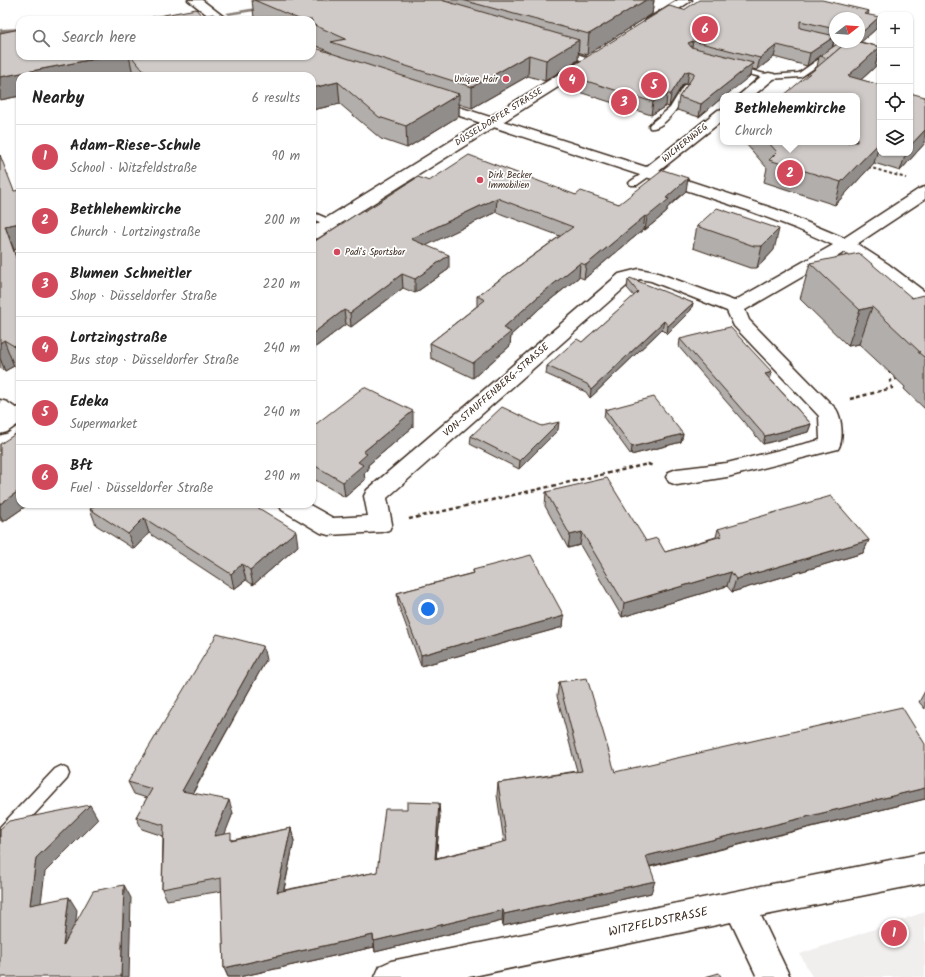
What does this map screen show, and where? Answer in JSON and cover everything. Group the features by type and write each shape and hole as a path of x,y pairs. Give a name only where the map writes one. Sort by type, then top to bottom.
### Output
{"street":[{"path":"194,0 216,16"},
{"path":"640,29 686,0"},
{"name":"DÜSSELDORFER STRASSE","path":"316,232 596,57"},
{"path":"749,93 769,77"},
{"path":"417,97 801,224 845,245 876,263 925,302"},
{"name":"WICHERNWEG","path":"648,173 670,151 720,115"},
{"path":"678,477 727,470 830,444 829,414 741,322 735,308 845,245 925,192"},
{"name":"VON-STAUFFENBERG-STRASSE","path":"381,524 375,496 625,278 639,274 655,277 735,308"},
{"path":"297,508 329,527 381,524"},
{"name":"WITZFELDSTRASSE","path":"391,977 925,868"},
{"path":"739,905 774,977"}],"lane":[{"path":"731,66 769,77 801,75 836,48"},
{"path":"552,50 596,57"},
{"path":"653,126 673,110 687,87"},
{"path":"634,183 648,173"},
{"path":"316,217 330,223"},
{"path":"0,839 60,774"}],"path":[{"path":"862,165 908,178"},
{"path":"822,406 892,388 890,381 904,377"},
{"path":"381,524 648,464 678,477"}],"shaded area":[{"path":"925,912 925,977 812,977 800,954"}],"building":[{"path":"254,0 441,0 579,40 546,60 529,55 472,87 331,42 346,39 316,26 316,16 292,16"},
{"path":"462,0 646,0 589,34"},
{"path":"699,0 822,0 869,11 865,14 865,12 829,12 829,28 800,21 800,28 829,35 829,40 810,53 777,45 760,58 693,41 688,43 691,47 753,63 701,104 679,97 694,75 694,73 689,71 685,72 671,94 667,94 653,102 561,73 669,6 684,10"},
{"path":"196,9 202,16 158,16"},
{"path":"213,14 215,16 202,16"},
{"path":"865,14 877,17 877,19 865,30"},
{"path":"16,30 16,60 89,60 26,72 16,72 16,74 0,77 0,33"},
{"path":"865,43 877,46 877,50 848,76 877,84 877,145 841,182 769,160 777,152 771,145 860,145 860,93 787,93 840,48 865,48"},
{"path":"316,48 459,94 406,126 379,117 338,82 316,87 316,72 145,72 134,60 316,60"},
{"path":"831,48 840,48 828,58 820,56"},
{"path":"913,94 925,97 925,130 913,143"},
{"path":"0,155 14,191 16,191 16,224 5,226 16,258 16,345 14,346 4,340 0,343"},
{"path":"469,155 576,195 581,191 619,204 663,170 688,178 666,198 669,199 647,217 645,216 586,265 580,263 541,294 503,328 511,332 473,363 430,343 485,300 477,296 573,227 497,198 411,239 449,255 415,279 402,274 350,313 344,310 316,331 316,240 418,177 429,181"},
{"path":"717,208 779,229 762,246 754,246 697,226"},
{"path":"859,253 912,298 923,295 925,296 925,358 872,307 860,310 810,263"},
{"path":"630,278 693,303 668,326 664,321 591,390 587,384 547,366 577,339 582,342 638,292 628,280"},
{"path":"730,327 772,372 765,374 811,424 765,436 680,339"},
{"path":"364,387 413,411 363,452 367,454 358,462 363,465 343,482 316,466 316,424"},
{"path":"654,397 683,434 632,447 605,410"},
{"path":"502,407 542,426 559,422 520,461 471,436"},
{"path":"16,434 16,493 0,504 0,444"},
{"path":"607,478 646,541 657,538 665,552 722,536 718,529 831,496 869,540 736,579 731,572 624,603 582,532 570,535 546,492"},
{"path":"259,508 296,531 250,570 242,564 231,574 144,518 128,534 90,509"},
{"path":"531,555 564,616 421,655 397,593 474,573 473,570"},
{"path":"217,634 263,646 182,791 229,800 214,836 231,833 231,841 291,828 277,892 377,872 385,809 407,809 407,802 439,803 435,859 507,841 498,783 582,771 559,682 587,678 615,772 902,707 925,744 925,788 646,856 655,881 504,914 503,910 374,941 373,935 224,968 221,878 162,889 164,825 136,817 152,789 128,782"},
{"path":"90,805 36,858 30,905 69,897 63,946 93,891 124,885 121,977 0,977 0,829 9,821"},
{"path":"719,973 721,977 705,977"}],"waterway":[{"path":"229,13 266,8"},
{"path":"0,31 16,30"}],"place":[{"name":"Bft","path":"705,29"},
{"name":"Unique Hair","path":"506,79"},
{"name":"Lortzingstraße","path":"572,80"},
{"name":"Edeka","path":"654,85"},
{"name":"Blumen Schneitler","path":"624,102"},
{"name":"Bethlehemkirche","path":"790,173"},
{"name":"Dirk Becker Immobilien","path":"480,180"},
{"name":"Padi's Sportsbar","path":"337,252"},
{"name":"Adam-Riese-Schule","path":"894,933"}]}
